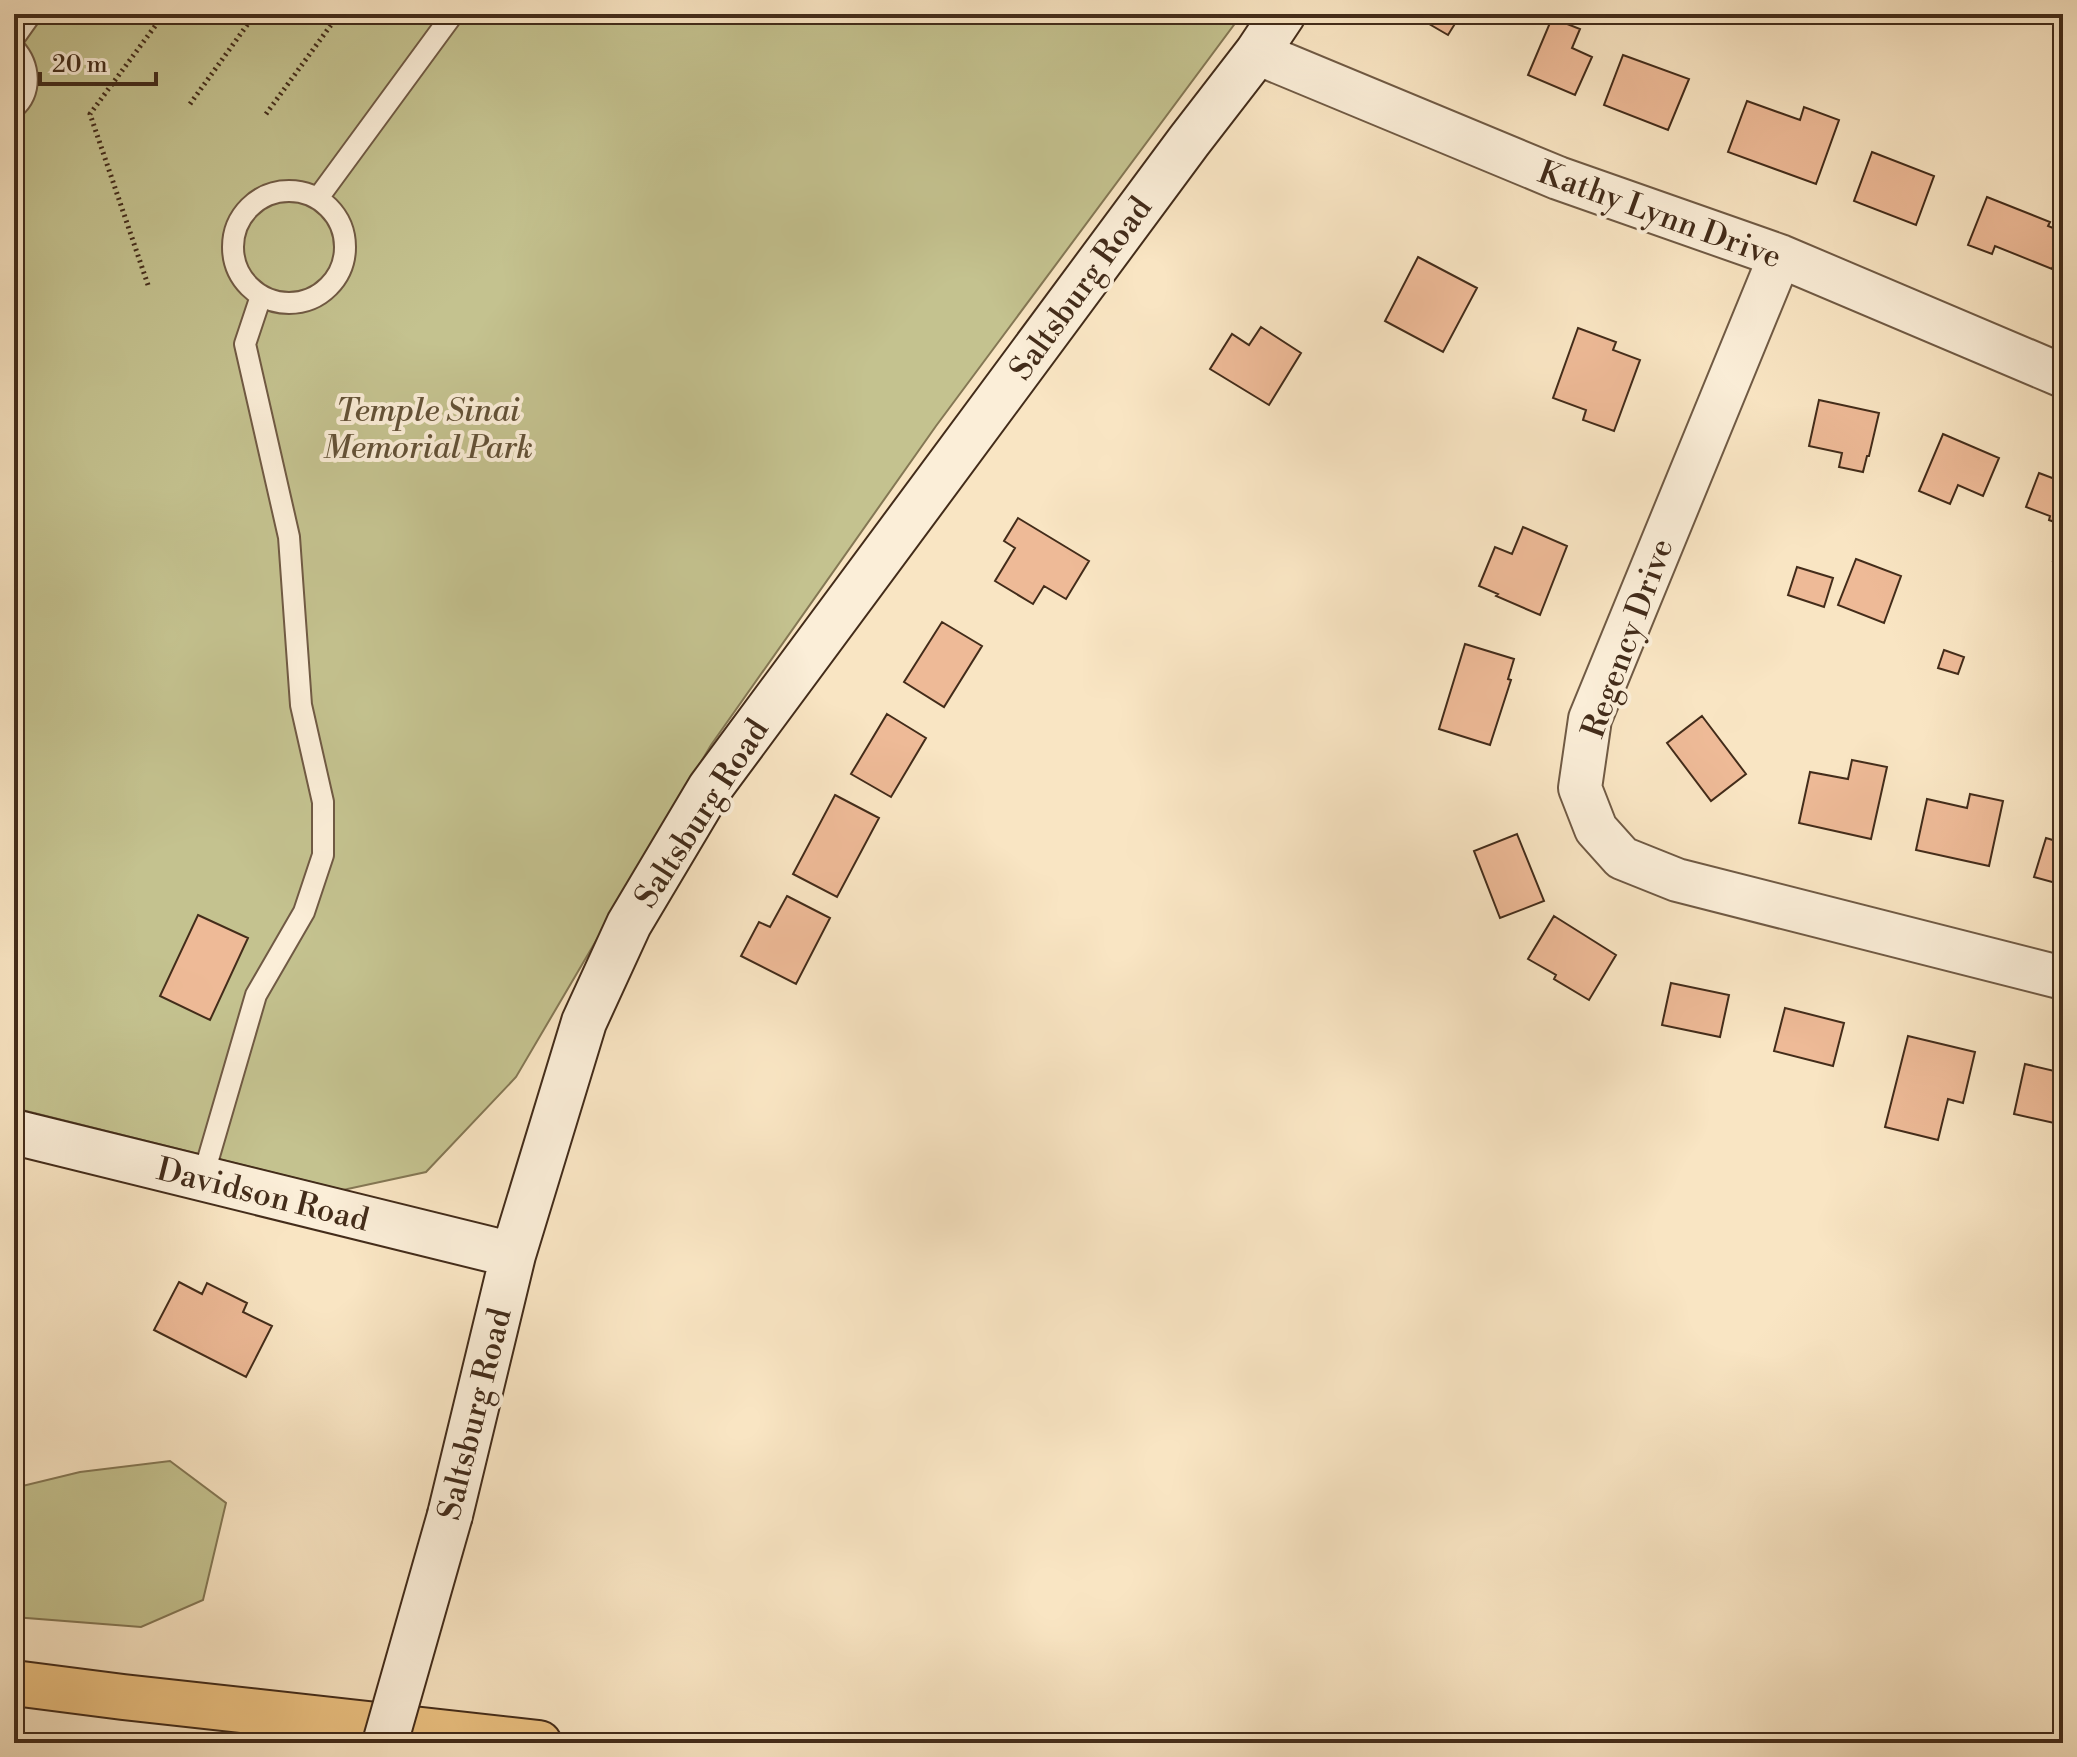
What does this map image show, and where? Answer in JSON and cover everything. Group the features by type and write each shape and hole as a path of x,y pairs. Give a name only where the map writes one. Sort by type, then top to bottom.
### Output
{"highway":[{"path":"14,1683 539,1743"}],"main road":[{"name":"Saltsburg Road","path":"385,1743 450,1515 513,1255 584,1022 629,924 710,788 1283,14"},
{"name":"Davidson Road","path":"14,1132 513,1255"}],"street":[{"name":"Kathy Lynn Drive","path":"1257,53 1558,178 1780,256 2063,376"},
{"name":"Regency Drive","path":"1780,256 1590,719 1580,788 1596,829 1622,858 1677,880 2063,978"}],"lane":[{"path":"14,38 31,14"},
{"path":"318,198 453,14"},
{"path":"14,48 27,72 26,88 14,108"},
{"path":"297,191 318,198 335,212 344,232 346,254 339,275 324,292 304,302 282,304 261,296 244,281 235,262 233,239 240,219 255,202 275,192 297,191"},
{"path":"202,1180 256,995 304,912 323,855 323,802 301,705 289,537 245,344 261,296"}],"path":[{"path":"148,285 90,114 164,14"},
{"path":"190,104 255,14"},
{"path":"266,114 339,14"}],"green space":[{"name":"Temple Sinai Memorial Park","path":"14,14 1242,14 936,426 711,745 516,1077 426,1172 343,1190 14,1108"},
{"path":"170,1461 226,1503 203,1600 141,1627 14,1617 14,1488 80,1472"}],"building":[{"path":"1412,14 1461,14 1448,35"},
{"path":"1552,18 1580,29 1572,48 1592,57 1575,95 1528,75"},
{"path":"1623,55 1689,79 1668,130 1604,105"},
{"path":"1747,101 1800,120 1804,107 1839,120 1816,184 1728,152"},
{"path":"1872,152 1934,176 1916,225 1854,201"},
{"path":"1987,197 2050,222 2048,226 2063,232 2063,241 2052,269 1995,246 1992,254 1968,245"},
{"path":"1418,257 1477,288 1443,352 1385,321"},
{"path":"1261,327 1301,353 1269,405 1210,369 1232,334 1249,345"},
{"path":"1578,328 1616,342 1613,350 1640,360 1614,431 1583,420 1586,410 1553,398"},
{"path":"1819,400 1879,413 1863,472 1839,467 1842,453 1809,446"},
{"path":"1943,434 1999,458 1983,496 1958,485 1950,504 1919,491"},
{"path":"2039,473 2063,482 2063,525 2049,520 2050,516 2026,507"},
{"path":"1018,518 1089,561 1066,599 1044,586 1033,604 995,581 1015,548 1004,541"},
{"path":"1523,527 1567,546 1540,615 1479,586 1495,547 1512,554"},
{"path":"2063,536 2063,564 2053,561"},
{"path":"1856,559 1901,576 1884,623 1838,605"},
{"path":"1797,567 1833,578 1824,607 1788,595"},
{"path":"942,622 982,646 944,707 904,682"},
{"path":"1465,644 1514,659 1508,679 1511,680 1490,745 1439,729"},
{"path":"1944,650 1964,657 1958,674 1938,668"},
{"path":"887,714 926,738 891,797 851,774"},
{"path":"1702,716 1746,774 1711,801 1667,743"},
{"path":"1852,760 1887,767 1871,839 1799,823 1810,772 1848,779"},
{"path":"1970,794 2003,801 1989,866 1916,850 1927,799 1967,808"},
{"path":"835,795 879,818 837,897 793,874"},
{"path":"1517,834 1544,901 1500,918 1474,851"},
{"path":"2046,838 2063,843 2063,885 2034,877"},
{"path":"787,896 830,918 796,984 741,956 759,922 770,927"},
{"path":"198,915 248,938 210,1020 160,996"},
{"path":"1554,916 1616,955 1589,1000 1528,959"},
{"path":"1671,983 1729,995 1720,1037 1662,1025"},
{"path":"1785,1008 1844,1023 1833,1066 1774,1051"},
{"path":"1908,1036 1975,1052 1963,1103 1948,1099 1938,1140 1885,1127"},
{"path":"2025,1064 2063,1073 2063,1125 2014,1114"},
{"path":"179,1282 202,1294 207,1283 247,1303 243,1312 272,1326 246,1377 154,1330"}]}
